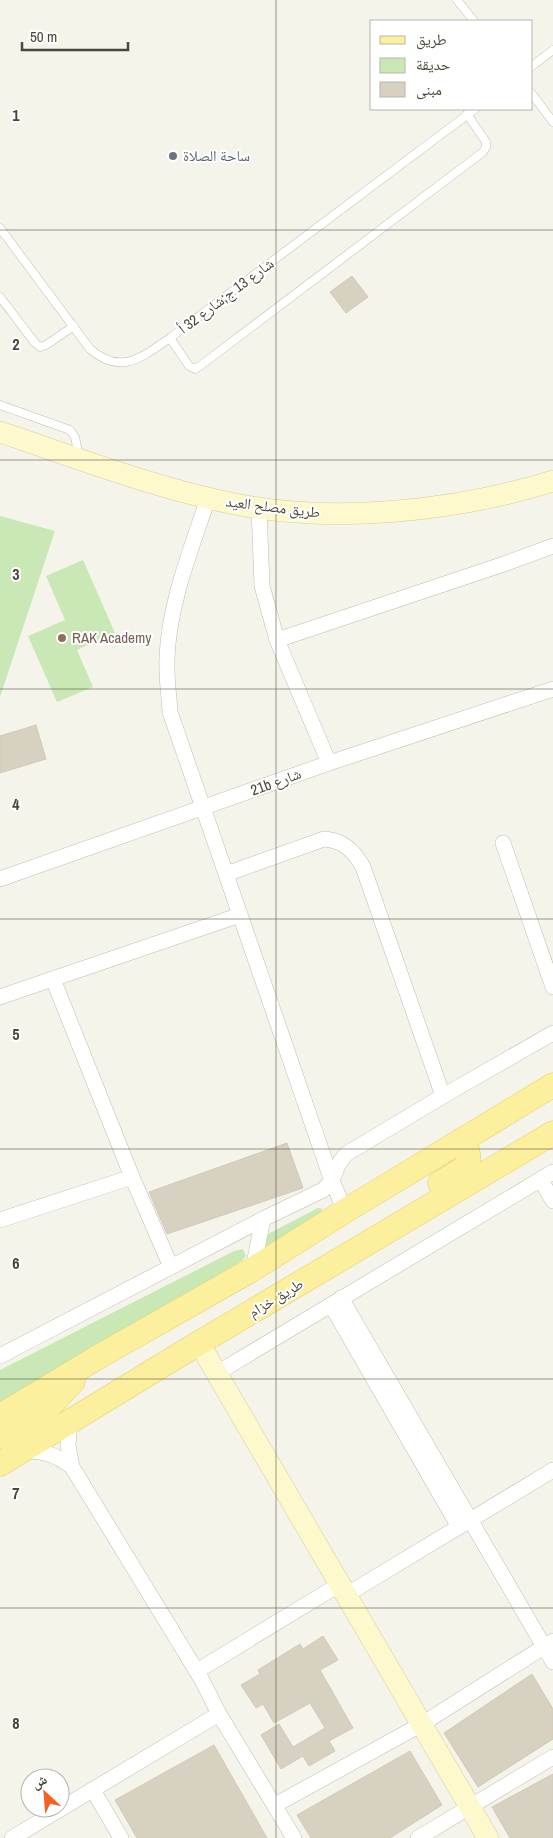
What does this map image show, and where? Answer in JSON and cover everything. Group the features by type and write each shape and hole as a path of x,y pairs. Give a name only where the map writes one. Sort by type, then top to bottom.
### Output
{"main road":[{"path":"0,1416 93,1360 253,1269 553,1085"},
{"name":"طريق خزام","path":"0,1464 199,1343 553,1133"},
{"path":"382,1234 394,1214 406,1204 465,1167 470,1160 469,1153 462,1140"},
{"path":"0,1437 49,1407 93,1360"}],"street":[{"name":"طريق مصلح العيد","path":"0,432 80,459 208,498 259,508 313,513 376,512 480,499 553,481"},
{"path":"208,498 178,589 170,626 166,659 170,712 332,1181 345,1211"},
{"path":"259,508 262,586 277,640 330,763"},
{"path":"277,640 553,546"},
{"name":"21b شارع","path":"0,879 330,763 553,689"},
{"path":"226,874 324,839 335,840 348,846 364,867 443,1096"},
{"path":"503,843 553,987"},
{"path":"0,997 240,915"},
{"path":"53,979 132,1177 171,1267"},
{"path":"0,1356 263,1219 323,1190 332,1181 338,1166 346,1154 553,1032"},
{"path":"217,1373 549,1176 553,1201"},
{"path":"0,1220 132,1177"},
{"path":"253,1269 263,1219"},
{"path":"336,1302 464,1523 548,1644 553,1662"},
{"path":"199,1343 488,1838"},
{"path":"70,1422 68,1444 72,1467 197,1671 219,1714 294,1838"},
{"path":"21,1452 35,1451 48,1453 72,1467"},
{"path":"197,1671 464,1523 553,1470"},
{"path":"275,1805 422,1724 548,1644"},
{"path":"12,1838 219,1714"},
{"path":"418,1838 553,1757"},
{"path":"93,1790 121,1838"}],"lane":[{"path":"457,0 473,20"},
{"path":"533,65 553,50"},
{"path":"533,95 553,122"},
{"name":"شارع 13 ج;شارع 32 أ","path":"0,228 90,349 99,357 111,362 124,363 136,360 170,338 473,110"},
{"path":"170,338 192,368 198,368 483,152 486,142 467,114"},
{"path":"0,297 40,347 74,326"},
{"path":"0,405 70,430 75,437 80,459"}],"green space":[{"path":"0,516 55,531 0,697"},
{"path":"83,560 115,633 77,650 93,687 57,702 28,636 65,620 46,576"},
{"path":"321,1208 323,1214 263,1250 268,1234"},
{"path":"243,1249 246,1256 240,1262 0,1406 0,1370 234,1251"}],"building":[{"path":"352,276 368,297 346,313 330,292"},
{"path":"36,725 46,759 0,773 0,736"},
{"path":"287,1143 303,1188 167,1234 149,1192"},
{"path":"323,1636 338,1660 320,1670 353,1728 329,1741 335,1751 309,1766 303,1756 281,1769 261,1735 279,1724 293,1747 325,1728 310,1703 274,1723 263,1704 256,1708 241,1685 260,1674 258,1670 300,1644 303,1649"},
{"path":"532,1674 553,1709 553,1739 478,1787 444,1733"},
{"path":"214,1745 267,1838 137,1838 115,1800"},
{"path":"410,1751 442,1805 390,1838 311,1838 297,1815"},
{"path":"553,1774 553,1838 510,1838 492,1807"}],"place":[{"name":"ساحة الصلاة","path":"173,156"},
{"name":"RAK Academy","path":"62,638"}]}
